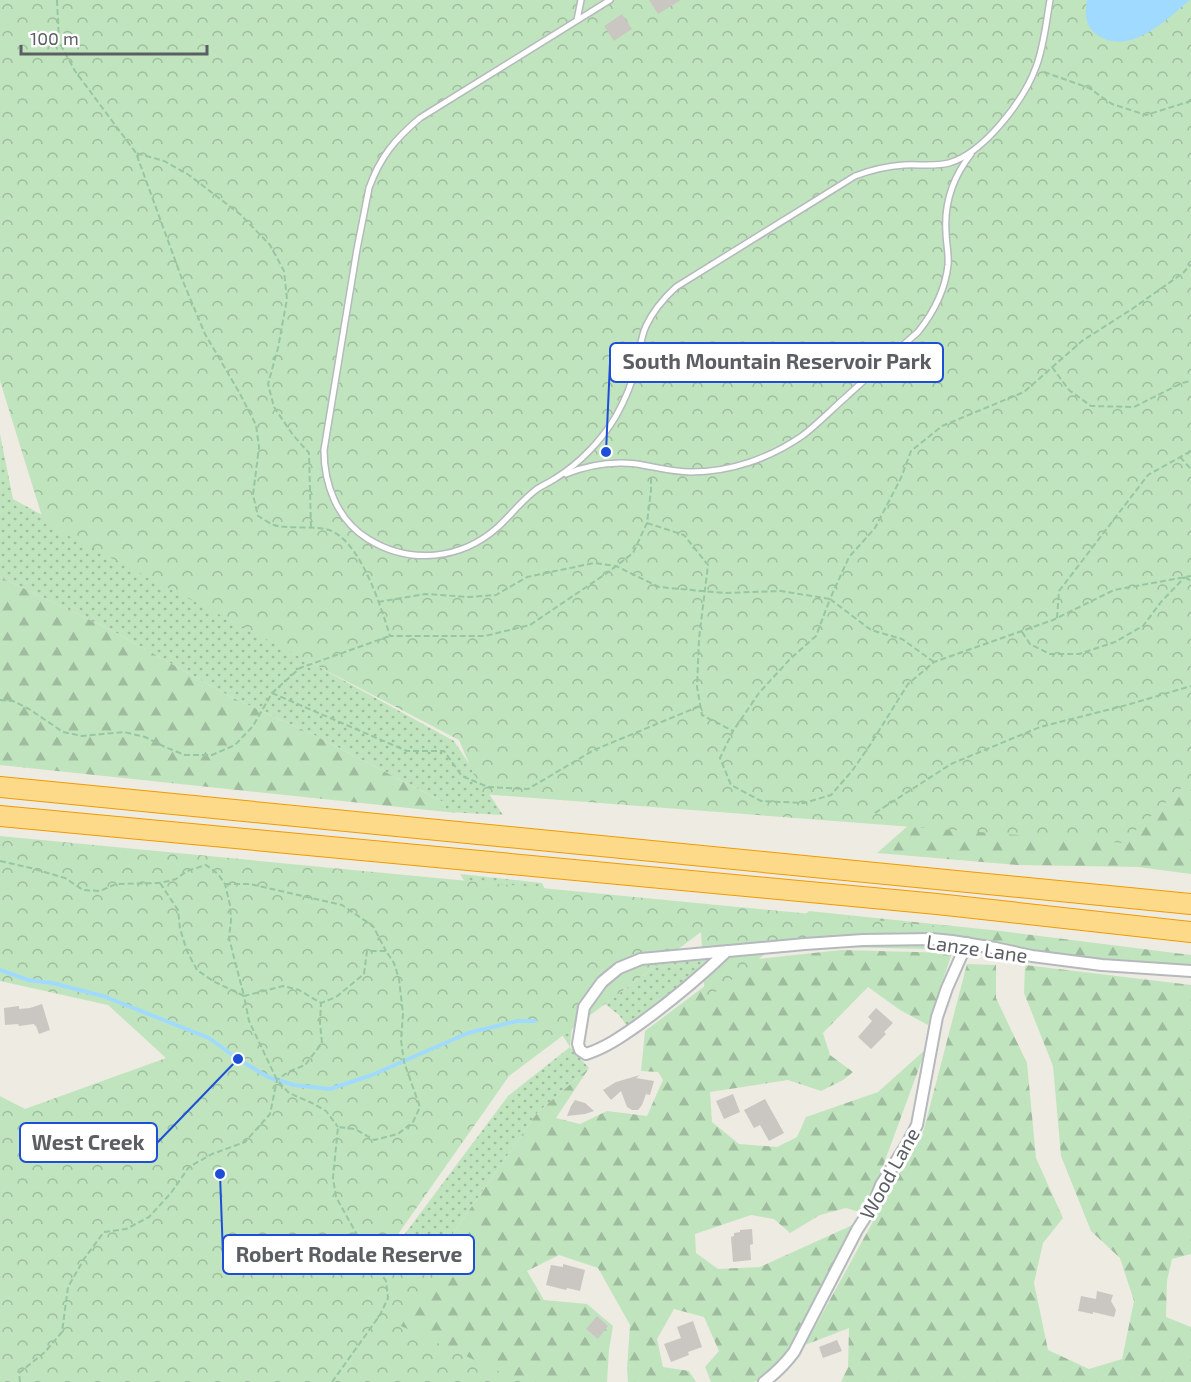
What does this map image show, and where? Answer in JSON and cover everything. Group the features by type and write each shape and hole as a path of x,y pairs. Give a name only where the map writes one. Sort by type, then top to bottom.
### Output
{"highway":[{"path":"0,787 1191,904"},
{"path":"0,816 937,904 1191,932"}],"street":[{"name":"Lanze Lane","path":"727,951 684,990 615,1041 594,1052 586,1054 580,1050 578,1044 584,1007 602,982 619,968 641,958 862,940 932,939 1032,957 1102,965 1191,971"},
{"name":"Wood Lane","path":"764,1382 779,1370 794,1352 857,1230 873,1205 881,1185 917,1125 937,1017 967,944"}],"lane":[{"path":"577,20 581,0"},
{"path":"610,0 420,118 390,147 372,179 357,249 324,450 324,464 332,497 340,512 363,537 378,546 411,556 447,553 466,547 497,527 520,503 539,488 574,470 593,465 617,463 691,472 716,470 760,459 783,448 804,434 918,332 930,317 939,300 948,263 946,214 949,196 962,166 975,149"},
{"path":"556,478 581,458 615,419 627,396 646,327 664,298 676,287 855,176 889,166 938,165 951,162 964,157 995,130 1013,109 1035,70 1042,49 1050,0"}],"path":[{"path":"57,0 59,42 75,71 136,153 182,279 205,334 256,425 259,447 253,495 258,516 276,526 329,529 346,540 362,564 390,636"},
{"path":"1035,70 1089,88 1112,104 1146,115 1191,101"},
{"path":"136,153 164,161 189,175 241,215 270,245 284,271 287,299 278,348 268,384 274,407 293,435 309,453 311,527"},
{"path":"1191,264 1183,273 1082,341 1023,392 942,426 911,451 901,478 875,528 849,557 816,636 790,659 759,693 733,731 720,758 731,785 761,801 804,803 831,795 852,771 908,684 934,662 1057,618 1114,590 1191,576"},
{"path":"1052,367 1069,390 1090,406 1134,407 1182,383 1191,381"},
{"path":"1057,618 1059,591 1148,475 1191,451"},
{"path":"1180,457 1191,469"},
{"path":"0,700 13,701 63,732 82,736 124,732 145,737 185,755 212,755 235,745 253,726 272,693 300,668 390,636 485,636 530,626 633,553 647,523 651,467"},
{"path":"647,523 684,535 708,565 699,639 697,687 702,715 733,731"},
{"path":"378,602 426,594 469,597 496,595 527,577 594,563 616,566 659,587 724,593 781,591 830,599 871,630 902,639 934,662"},
{"path":"1185,577 1191,581"},
{"path":"1022,631 1030,644 1050,654 1079,654 1115,642 1143,626 1161,602 1185,577"},
{"path":"875,813 951,764 1040,727 1191,686"},
{"path":"272,693 407,751 444,751 462,776 488,787 528,789 594,750 700,706"},
{"path":"0,861 65,878 84,890 100,891 116,884 160,883 176,879 187,871 206,865 218,874 225,884 230,905 229,938 249,1021 277,1080 289,1093 326,1111 338,1127 333,1178 336,1197 365,1250 386,1281 388,1298 380,1315 332,1382"},
{"path":"160,883 178,910 180,929 187,951 197,970 243,996 283,986 299,990 321,1003"},
{"path":"225,884 250,884 342,905 373,926 394,963 399,979 403,1014 401,1040 404,1062 420,1107 413,1122 398,1134 374,1140 356,1130 338,1127"},
{"path":"321,1003 336,997 364,974 367,951 386,951"},
{"path":"20,1382 19,1373 45,1352 62,1332 68,1287 84,1259 104,1232 126,1229 148,1216 171,1193 189,1167 212,1154 245,1142 270,1114 277,1080 288,1072 305,1065 321,1043 321,1003"}],"green space":[{"path":"0,0 1191,0 1191,779 1122,843 482,794 459,740 44,523 0,381"},
{"path":"0,434 13,499 454,741 503,815 447,812 443,802 314,735 231,697 111,630 0,577"},
{"path":"0,577 111,630 231,697 314,735 443,802 447,812 0,765"},
{"path":"1191,702 1191,874 1138,867 1017,865 877,853 975,767"},
{"path":"0,836 968,929 963,950 841,947 768,952 705,1000 701,932 509,1076 394,1240 452,1249 399,1325 522,1382 0,1382 0,1096 25,1109 166,1058 108,1005 0,981"},
{"path":"460,874 542,883 592,987 574,1005 570,1047"},
{"path":"809,911 1001,931 1191,955 1191,968 1050,956 987,942 780,943"},
{"path":"841,950 952,953 928,1025 900,1010 868,987 823,1033 830,1055 853,1072 843,1080 821,1091 788,1080 710,1092 712,1122 739,1144 777,1147 797,1137 806,1117 878,1092 926,1049 879,1177 862,1213 846,1208 820,1215 790,1233 774,1219 751,1215 695,1234 696,1253 718,1269 760,1267 857,1223 782,1359 757,1381 711,1382 705,1367 719,1351 704,1317 674,1309 657,1339 663,1367 689,1371 696,1382 628,1382 630,1325 598,1268 559,1255 527,1271 544,1300 587,1304 613,1326 607,1382 349,1382 537,1113 589,1068 556,1118 580,1124 607,1111 647,1116 663,1080 658,1072 641,1071 645,1031 738,961"},
{"path":"703,959 702,971 685,986 627,1026 619,1015 605,1004 661,962"},
{"path":"967,964 996,965 996,998 1027,1063 1036,1158 1063,1218 1043,1243 1034,1283 1048,1350 1089,1369 1122,1359 1134,1301 1120,1258 1091,1231 1061,1156 1053,1066 1024,993 1025,965 1191,985 1191,1254 1172,1259 1167,1281 1166,1317 1191,1327 1191,1382 841,1382 848,1367 849,1328 805,1345 924,1129"},
{"path":"570,1047 589,1068 537,1113 349,1382 294,1382 508,1096"}],"water":[{"path":"1087,0 1190,0 1146,34 1121,42 1109,40 1092,31 1087,19"}],"building":[{"path":"649,0 681,0 658,14"},
{"path":"622,14 632,29 614,41 604,26"},
{"path":"42,1004 50,1030 39,1034 34,1024 5,1025 4,1008 19,1006 19,1009 30,1008"},
{"path":"876,1008 893,1023 871,1049 858,1037 872,1021 868,1017"},
{"path":"640,1075 636,1078 654,1081 650,1095 646,1094 638,1110 627,1107 621,1091 611,1100 603,1090 616,1082"},
{"path":"733,1094 740,1112 724,1119 716,1101"},
{"path":"765,1099 784,1133 769,1141 760,1125 754,1128 744,1110"},
{"path":"575,1100 585,1103 594,1111 567,1116"},
{"path":"752,1229 751,1260 733,1262 731,1237 740,1230"},
{"path":"563,1264 585,1270 580,1291 546,1285 551,1265 563,1267"},
{"path":"1097,1291 1113,1295 1111,1301 1116,1310 1114,1317 1078,1311 1081,1296 1096,1299"},
{"path":"597,1316 608,1326 598,1339 586,1329"},
{"path":"693,1321 702,1347 671,1362 664,1344 681,1338 677,1327"},
{"path":"837,1340 842,1351 823,1358 819,1347"}],"waterway":[{"path":"0,970 28,980 52,983 103,996 209,1038 268,1077 294,1085 330,1089 372,1075 468,1033 517,1021 535,1021"}],"place":[{"name":"South Mountain Reservoir Park","path":"606,452"},
{"name":"West Creek","path":"238,1059"},
{"name":"Robert Rodale Reserve","path":"220,1174"}]}
